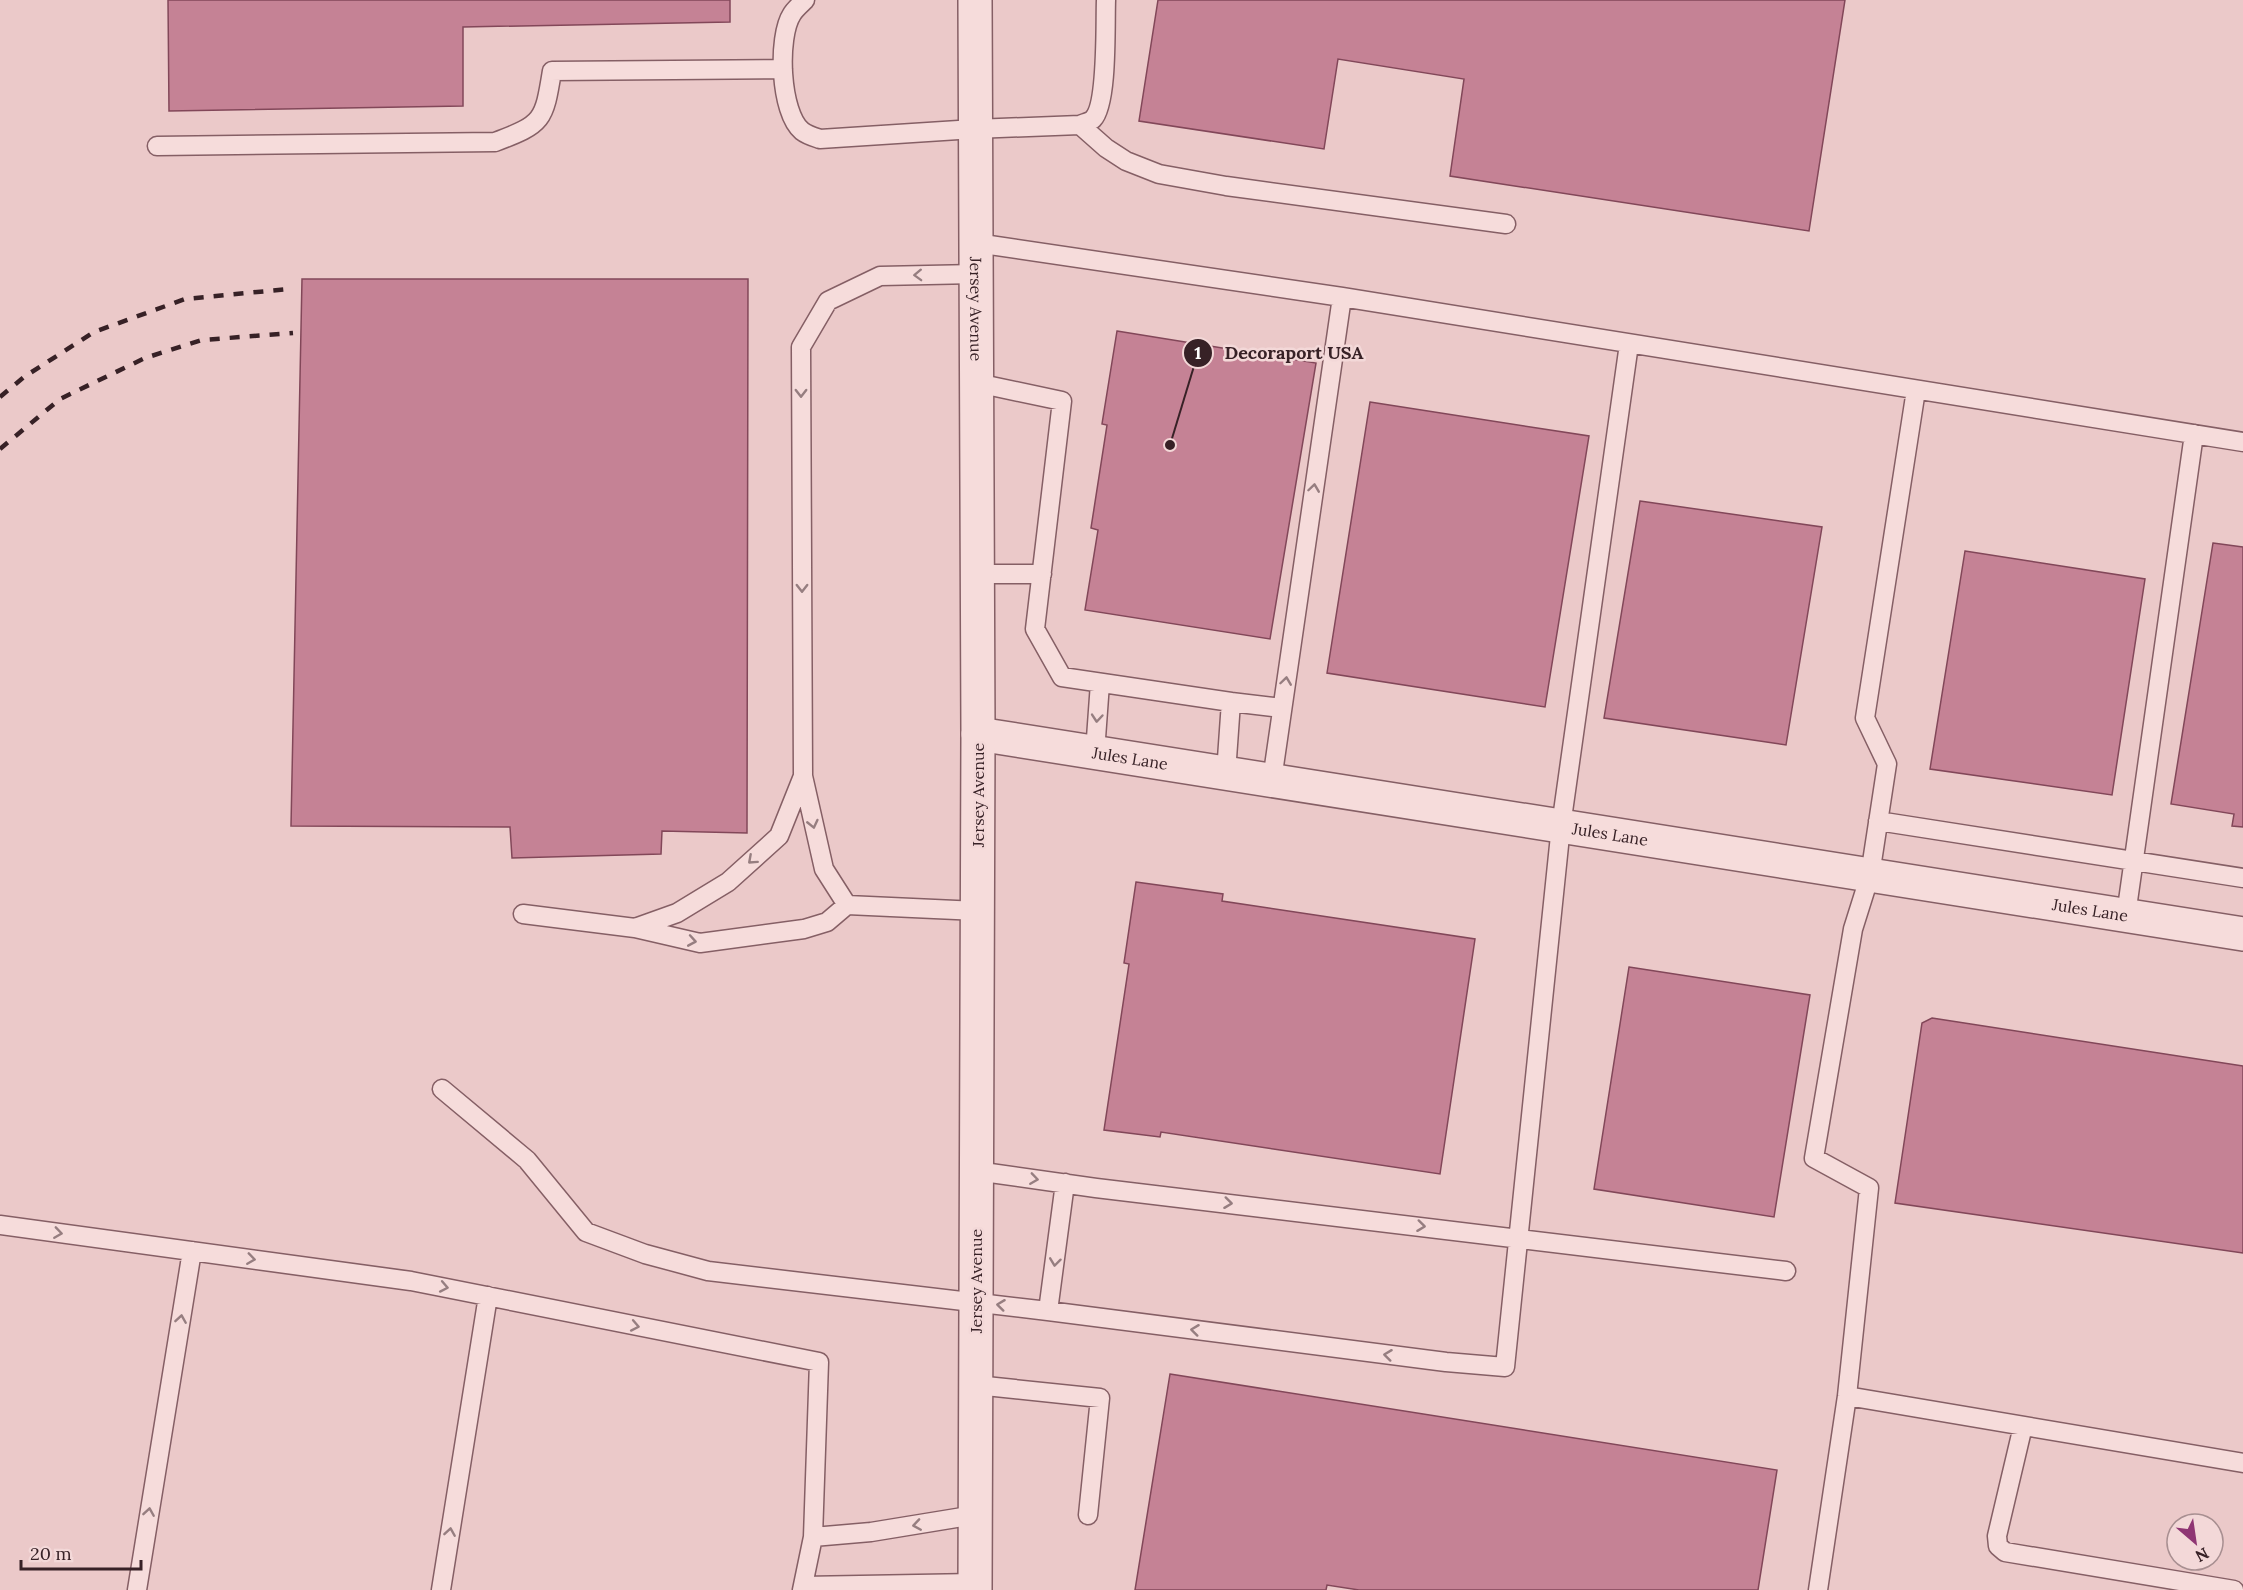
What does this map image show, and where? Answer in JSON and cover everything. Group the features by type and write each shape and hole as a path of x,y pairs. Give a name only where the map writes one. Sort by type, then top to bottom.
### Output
{"street":[{"name":"Jersey Avenue","path":"975,0 978,734 975,1586"},
{"name":"Jules Lane","path":"978,734 2243,934"}],"lane":[{"path":"805,0 791,15 783,45 783,69 789,110 801,131 819,139 1080,125 1092,120 1100,106 1106,0"},
{"path":"158,146 495,142 522,131 540,119 552,71 783,69"},
{"path":"1080,125 1106,148 1126,161 1159,174 1226,186 1506,224"},
{"path":"847,905 824,869 803,776 801,347 828,300 880,276 976,258 1342,297 2243,442"},
{"path":"1272,780 1342,297"},
{"path":"442,1089 527,1160 586,1232 645,1254 708,1271 976,1302 1446,1362 1505,1367 1561,826 1629,344"},
{"path":"977,383 1062,401 1035,629 1062,677 1282,708"},
{"path":"1818,1590 1847,1396 1869,1188 1814,1158 1853,929 1870,875 1887,764 1865,718 1916,390"},
{"path":"2126,915 2194,434"},
{"path":"977,574 1042,574"},
{"path":"1095,752 1100,683"},
{"path":"1226,773 1231,702"},
{"path":"635,928 677,913 728,882 779,836 803,776"},
{"path":"1878,821 2243,878"},
{"path":"523,914 635,928 700,943 804,929 827,922 847,905 978,911"},
{"path":"976,1170 1065,1184 1786,1271"},
{"path":"1048,1311 1065,1184"},
{"path":"0,1226 411,1281 819,1362 813,1537 803,1588 975,1586"},
{"path":"137,1590 192,1251"},
{"path":"441,1590 488,1296"},
{"path":"976,1385 1100,1398 1088,1515"},
{"path":"1847,1396 2243,1463"},
{"path":"2023,1426 1997,1536 1998,1546 2005,1552 2234,1590"},
{"path":"813,1537 872,1532 975,1515"}],"building":[{"path":"168,0 730,0 730,22 463,27 463,106 169,111"},
{"path":"1158,0 1845,0 1809,231 1450,176 1464,79 1338,59 1324,149 1139,121"},
{"path":"302,279 748,279 747,833 662,831 661,854 512,858 510,827 291,826"},
{"path":"1117,331 1316,363 1270,639 1085,610 1098,530 1091,528 1107,425 1102,424"},
{"path":"1370,402 1589,436 1545,707 1327,673"},
{"path":"1640,501 1822,527 1786,745 1604,718"},
{"path":"2213,543 2243,547 2243,827 2232,826 2234,814 2171,804"},
{"path":"1965,551 2145,579 2112,795 1930,769"},
{"path":"1136,882 1223,894 1222,901 1475,939 1440,1174 1161,1132 1160,1137 1104,1130 1129,964 1124,963"},
{"path":"1629,967 1810,995 1774,1217 1594,1189"},
{"path":"1932,1018 2243,1066 2243,1253 1895,1203 1922,1023"},
{"path":"1170,1374 1777,1470 1758,1590 1359,1590 1327,1585 1326,1590 1135,1590"}],"railway":[{"path":"0,397 24,377 94,332 185,299 288,289"},
{"path":"0,449 60,399 145,358 202,340 293,333"}],"place":[{"name":"Decoraport USA","path":"1170,445"}]}
